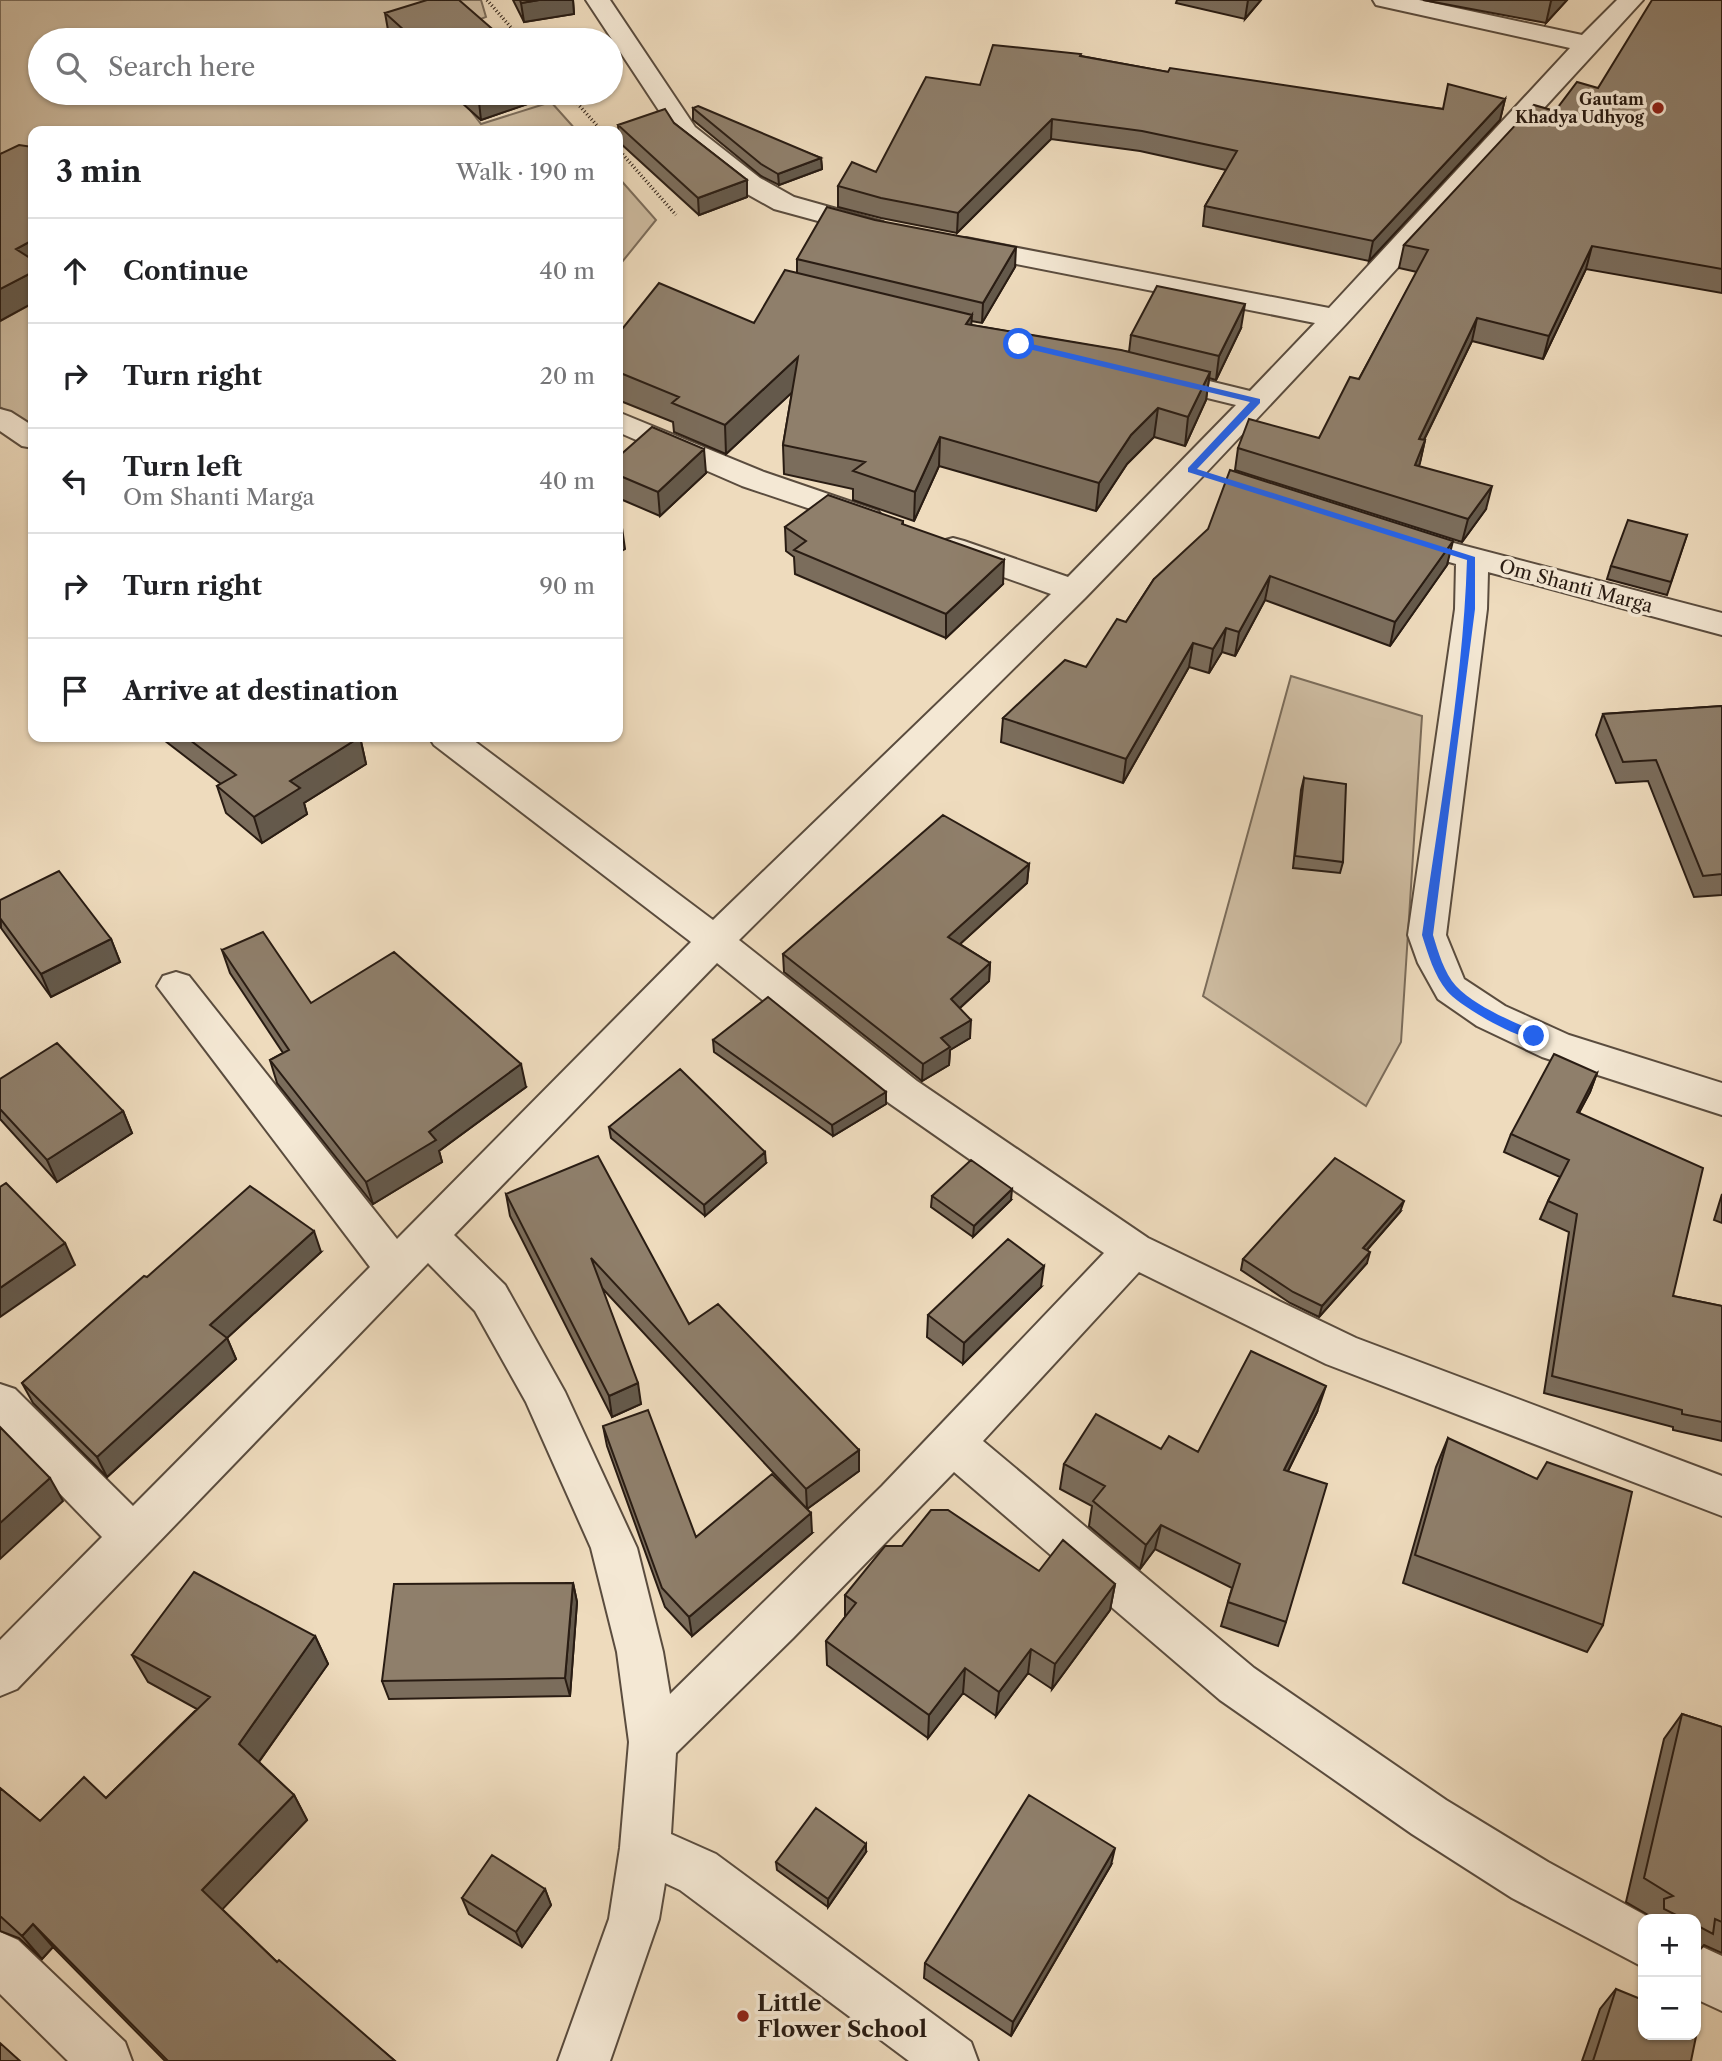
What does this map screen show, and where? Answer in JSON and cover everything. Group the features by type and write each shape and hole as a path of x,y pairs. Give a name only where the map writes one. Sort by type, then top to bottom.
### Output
{"street":[{"path":"598,0 616,28"},
{"path":"1385,0 1587,44"},
{"path":"0,1673 716,941 1074,590 1204,474 1256,401 1336,318 1587,44 1632,0"},
{"path":"623,38 685,132 750,184 784,203 904,234"},
{"path":"944,242 1336,318"},
{"path":"1124,369 1256,401"},
{"path":"0,418 28,436"},
{"path":"623,423 753,479 1074,590"},
{"name":"Om Shanti Marga","path":"1421,543 1472,559 1722,624"},
{"path":"1472,559 1471,609 1427,935 1437,963 1451,989 1491,1016 1556,1046 1722,1099"},
{"path":"453,742 716,941 903,1092 1133,1250 1342,1352 1722,1496"},
{"path":"176,986 396,1268"},
{"path":"428,1236 490,1298 543,1392 614,1548 640,1652 653,1742 645,1848 634,1919 584,2061"},
{"path":"653,1742 740,1661 954,1444 1133,1250"},
{"path":"0,1404 132,1537"},
{"path":"954,1444 1237,1684 1429,1816 1530,1880 1638,1939"},
{"path":"645,1848 698,1872 952,2061"},
{"path":"0,1958 106,2061"},
{"path":"1701,1973 1722,1985"}],"path":[{"path":"487,0 512,28"},
{"path":"579,105 598,126"},
{"path":"623,155 676,215"}],"shaded area":[{"path":"0,0 481,0 486,17 458,28 28,28 28,105 466,105 481,124 541,105 554,105 573,126 28,126 28,153 0,153"},
{"path":"623,183 656,220 623,261"},
{"path":"28,306 28,425 0,407 0,321"},
{"path":"1291,676 1422,716 1401,1042 1366,1106 1203,996"}],"building":[{"path":"427,0 459,0 491,28 402,28 385,13"},
{"path":"1652,0 1722,0 1722,269 1592,246 1549,336 1477,318 1419,439 1425,440 1415,465 1492,486 1468,519 1238,448 1249,419 1319,438 1350,377 1359,379 1428,250 1404,245 1534,105 1555,111 1577,82 1598,88"},
{"path":"993,45 1081,54 1080,56 1168,72 1170,68 1443,109 1448,84 1505,99 1373,241 1205,206 1237,151 1142,131 1052,119 958,213 881,198 838,186 852,162 876,172 926,77 980,85"},
{"path":"698,106 821,158 778,174 761,164 693,108"},
{"path":"665,109 674,123 747,180 698,198 623,130 623,126 618,125"},
{"path":"19,145 28,146 28,243 16,249 28,257 28,275 0,289 0,154"},
{"path":"827,207 875,220 1016,247 983,303 797,259"},
{"path":"785,270 972,315 966,324 1121,350 1210,372 1188,417 1158,408 1131,435 1099,483 940,437 915,492 853,471 865,462 783,445 798,357 725,425 672,403 679,397 623,374 623,328 659,283 754,323"},
{"path":"1157,286 1245,304 1219,356 1131,335"},
{"path":"652,427 704,449 658,492 623,477 623,453"},
{"path":"1230,470 1453,541 1395,622 1270,576 1239,632 1226,628 1213,649 1193,643 1126,759 1003,718 1065,660 1086,667 1117,619 1126,622 1154,579 1208,529"},
{"path":"828,495 1004,560 946,614 794,550 806,541 785,527"},
{"path":"1628,520 1687,535 1671,582 1611,566"},
{"path":"1722,706 1722,874 1703,876 1656,760 1623,762 1603,714"},
{"path":"193,742 352,742 290,781 300,788 254,817 217,786 236,775"},
{"path":"1304,778 1346,784 1343,862 1295,856"},
{"path":"943,815 1029,864 948,937 990,963 951,999 971,1020 941,1038 950,1047 923,1064 783,954"},
{"path":"59,871 111,939 41,974 0,918 0,900"},
{"path":"263,932 311,1003 394,952 521,1064 429,1132 436,1140 366,1182 270,1060 289,1050 222,950"},
{"path":"768,997 886,1092 832,1125 713,1040"},
{"path":"57,1043 123,1111 47,1160 0,1109 0,1079"},
{"path":"1554,1054 1597,1073 1577,1112 1703,1168 1673,1296 1722,1306 1722,1422 1682,1414 1682,1410 1552,1376 1577,1214 1548,1201 1569,1160 1511,1134"},
{"path":"680,1069 765,1152 704,1205 609,1127"},
{"path":"598,1156 689,1324 718,1304 859,1450 806,1489 591,1258 638,1383 609,1396 506,1194"},
{"path":"1335,1158 1404,1201 1363,1248 1370,1252 1322,1306 1293,1292 1243,1259"},
{"path":"971,1160 1012,1189 974,1226 932,1196"},
{"path":"6,1183 65,1243 0,1288 0,1187"},
{"path":"250,1186 314,1231 210,1325 227,1338 97,1457 22,1383"},
{"path":"1008,1239 1044,1266 964,1343 928,1315"},
{"path":"1251,1351 1326,1386 1284,1470 1327,1484 1286,1622 1228,1602 1240,1564 1161,1525 1146,1545 1093,1501 1105,1486 1064,1464 1096,1414 1161,1449 1169,1436 1198,1452"},
{"path":"648,1410 696,1537 772,1474 811,1513 689,1617 662,1588 603,1426"},
{"path":"0,1427 50,1478 0,1523"},
{"path":"1448,1438 1537,1479 1547,1462 1632,1492 1603,1625 1415,1555"},
{"path":"931,1510 948,1510 1039,1571 1063,1540 1115,1584 1055,1664 1031,1649 999,1692 965,1668 929,1715 826,1641 856,1603 845,1595 885,1546 902,1546"},
{"path":"194,1572 315,1636 239,1744 294,1795 202,1890 277,1962 279,1960 395,2061 168,2061 33,1924 22,1936 0,1916 0,1788 40,1821 84,1777 106,1798 210,1697 132,1655"},
{"path":"573,1583 565,1678 382,1681 394,1584"},
{"path":"1682,1714 1722,1727 1722,1922 1715,1919 1713,1934 1701,1928 1701,1914 1674,1914 1664,1909 1664,1899 1673,1896 1644,1878"},
{"path":"1029,1795 1115,1848 1013,2022 925,1963"},
{"path":"816,1808 866,1844 828,1899 776,1862"},
{"path":"492,1855 545,1889 516,1932 462,1898"},
{"path":"1616,1989 1638,1998 1638,2040 1695,2040 1691,2061 1593,2061"},
{"path":"0,2043 20,2061 0,2061"}],"place":[{"name":"Gautam Khadya Udhyog","path":"1658,108"},
{"name":"Little Flower School","path":"743,2016"}],"route":[{"path":"1019,344 1256,401 1191,470 1472,559 1471,609 1427,935 1437,963 1451,989 1491,1016 1534,1036"}]}
